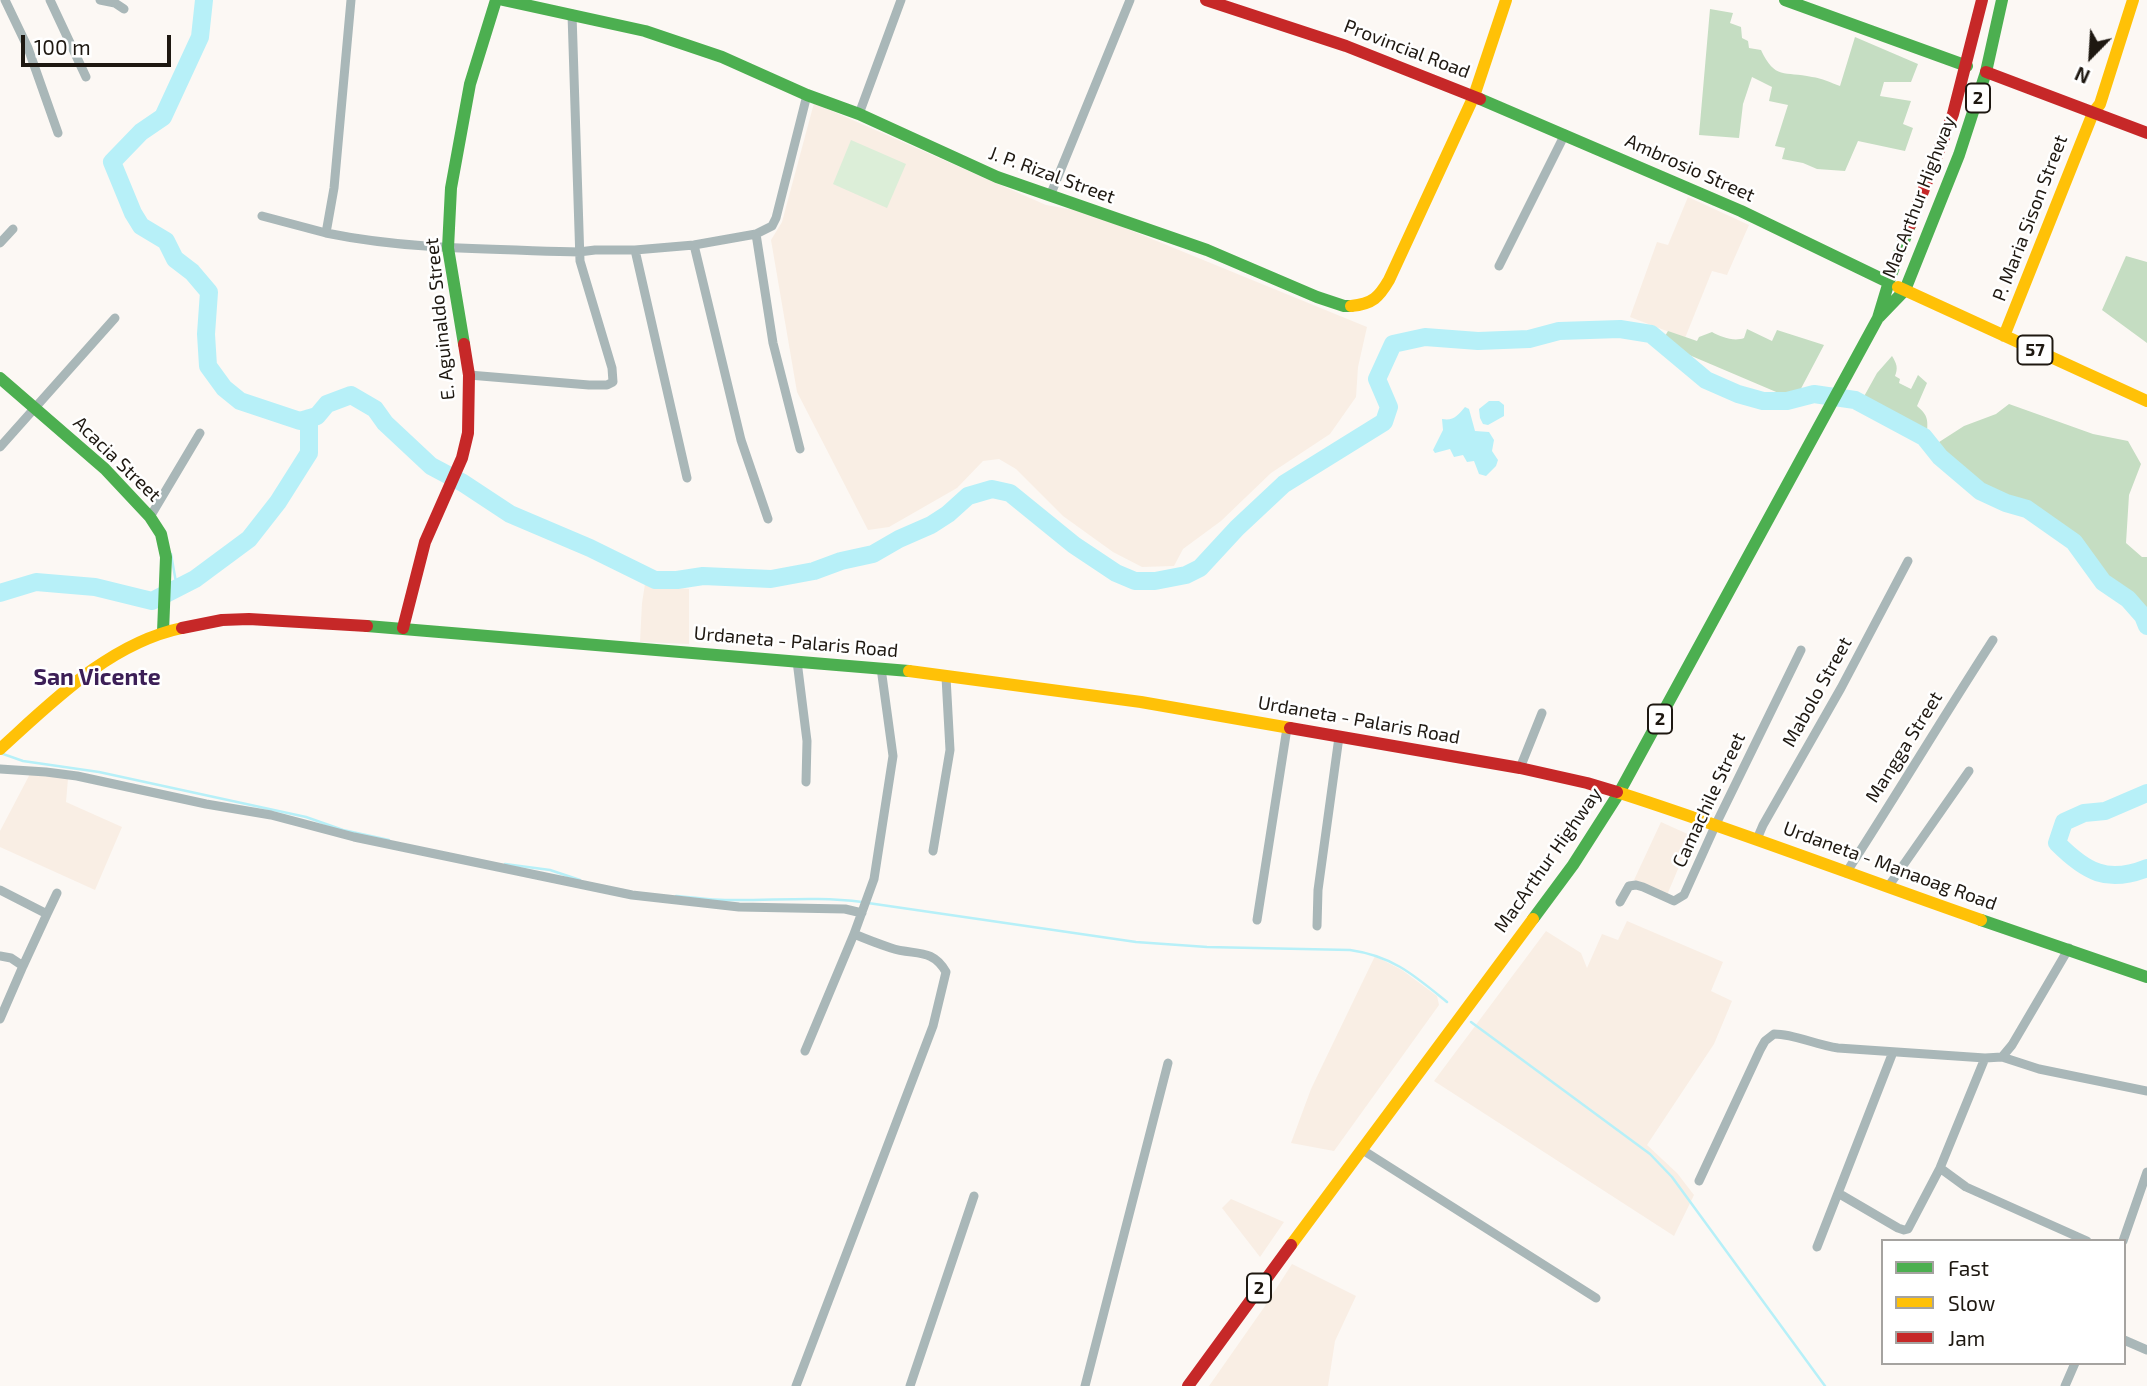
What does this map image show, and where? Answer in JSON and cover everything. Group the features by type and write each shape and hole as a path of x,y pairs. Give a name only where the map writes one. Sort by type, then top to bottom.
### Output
{"main road":[{"name":"E. Aguinaldo Street","path":"402,628 425,542 462,458 468,433 469,375 447,248 454,161 470,84 496,0"},
{"name":"J. P. Rizal Street","path":"503,0 645,32 722,57 859,114 976,168 1208,250 1344,306 1359,305 1377,298 1389,280 1474,96 1506,0"},
{"name":"Provincial Road","path":"1206,0 1346,46 1474,96"},
{"path":"1785,0 1967,66"},
{"name":"MacArthur Highway","path":"1188,1386 1573,865 1619,793 1878,318 1888,282 1941,148 1967,66 1982,0"},
{"name":"MacArthur Highway","path":"1878,318 1905,290 1959,155 1986,72 2002,0"},
{"name":"P. Maria Sison Street","path":"2004,336 2088,122 2100,104 2133,0"},
{"path":"1986,72 2147,133"},
{"name":"Ambrosio Street","path":"1474,96 1741,211 1888,282"},
{"path":"1926,185 1944,193"},
{"name":"57","path":"1888,282 2147,401"},
{"path":"1923,298 1935,294 1995,322 2011,320"},
{"name":"Acacia Street","path":"0,378 105,469 150,517 161,534 166,557 163,632"},
{"name":"Urdaneta - Palaris Road","path":"2,747 64,691 99,665 141,641 163,632 222,620 249,619 402,628 881,668 1022,685 1128,700 1520,768 1619,793"},
{"name":"Urdaneta - Manaoag Road","path":"1619,793 1716,824 1846,873 2147,977"}],"street":[{"path":"5,0 28,48 58,133"},
{"path":"50,0 86,78"},
{"path":"100,0 115,3 124,9"},
{"path":"326,233 334,188 351,0"},
{"path":"859,114 901,0"},
{"path":"1050,196 1130,0"},
{"path":"469,375 589,386 613,382 612,368 582,272 579,252 572,14"},
{"path":"262,216 326,233 379,243 447,248 579,252 635,250 756,234 772,226 776,218 807,94"},
{"path":"1499,266 1566,134"},
{"path":"0,243 13,229"},
{"path":"756,234 780,374 800,449"},
{"path":"694,244 741,440 768,519"},
{"path":"635,250 687,478"},
{"path":"0,447 115,318"},
{"path":"150,517 200,433"},
{"name":"Mabolo Street","path":"1758,839 1763,825 1841,688 1908,561"},
{"name":"Mangga Street","path":"1846,873 1993,640"},
{"name":"Camachile Street","path":"1620,902 1629,886 1636,885 1674,901 1681,898 1801,650"},
{"path":"797,661 807,741 806,782"},
{"path":"805,1051 872,888 893,756 881,668"},
{"path":"933,851 950,750 946,677"},
{"path":"1520,768 1542,713"},
{"path":"1257,920 1287,728"},
{"path":"1317,926 1318,890 1339,737"},
{"path":"0,769 77,776 271,815 354,837 632,895 739,907 863,910"},
{"path":"1888,887 1969,771"},
{"path":"0,890 47,914"},
{"path":"0,1019 57,893"},
{"path":"796,1386 933,1026 946,972 939,961 923,953 894,950 854,934"},
{"path":"2002,1058 2069,948"},
{"path":"0,956 10,958 23,966"},
{"path":"1699,1181 1770,1035 1786,1034 1838,1048 2002,1058 2039,1069 2147,1091"},
{"path":"1817,1247 1893,1052"},
{"path":"1838,1194 1905,1230 1910,1226 1940,1168 1985,1058"},
{"path":"1085,1386 1168,1063"},
{"path":"1361,1149 1596,1298"},
{"path":"1940,1168 1965,1187 2082,1239"},
{"path":"2124,1239 2147,1172"},
{"path":"910,1386 974,1196"},
{"path":"2126,1340 2147,1350"},
{"path":"2065,1386 2074,1365"}],"shaded area":[{"path":"814,103 1046,205 1086,212 1367,327 1358,367 1356,397 1330,434 1271,473 1221,521 1183,549 1174,566 1142,567 1113,552 1063,516 1016,469 999,459 983,461 957,488 889,527 868,530 797,392 771,240 782,222"},
{"path":"1688,197 1749,225 1727,275 1712,271 1685,338 1630,317 1657,242 1668,245"},
{"path":"645,584 689,589 689,644 640,642"},
{"path":"31,772 68,779 66,802 122,827 95,890 0,847 0,831"},
{"path":"1661,822 1692,836 1667,895 1634,880"},
{"path":"1627,921 1723,962 1711,991 1732,1001 1714,1044 1647,1145 1677,1173 1694,1195 1674,1236 1434,1081 1546,931 1581,953 1587,968 1602,934 1618,940"},
{"path":"1375,956 1402,970 1437,996 1439,1005 1334,1151 1291,1143 1311,1089"},
{"path":"1231,1199 1284,1222 1260,1257 1222,1208"},
{"path":"1292,1264 1356,1296 1335,1341 1328,1386 1209,1386 1265,1306"}],"green space":[{"path":"1710,9 1733,13 1730,23 1741,27 1742,38 1748,41 1749,48 1761,50 1771,66 1781,72 1816,78 1840,86 1855,37 1918,64 1911,82 1884,82 1880,96 1911,101 1903,124 1913,128 1905,151 1858,141 1845,171 1817,169 1782,159 1785,148 1775,146 1788,105 1769,101 1772,87 1752,77 1743,104 1739,138 1699,135"},
{"path":"851,140 906,164 887,208 833,184"},
{"path":"2126,256 2147,262 2147,343 2102,310"},
{"path":"1747,329 1772,341 1777,330 1824,345 1795,400 1661,343 1668,331 1697,341 1699,337 1712,332 1719,336 1740,339 1744,338"},
{"path":"1892,356 1896,366 1895,376 1900,379 1899,383 1911,389 1918,375 1927,383 1917,406 1926,418 1927,433 1862,400 1877,373"},
{"path":"2009,404 2093,434 2128,441 2141,464 2129,495 2126,543 2142,557 2147,557 2147,611 2100,573 2082,547 2029,508 1988,492 1961,470 1936,444 1964,426 1996,414"}],"water":[{"path":"1489,401 1499,401 1504,405 1504,416 1488,425 1483,424 1479,409"},
{"path":"1465,407 1469,409 1475,431 1489,432 1494,440 1492,451 1498,460 1486,476 1479,474 1474,461 1467,462 1463,455 1454,457 1450,449 1435,453 1433,450 1443,430 1442,419 1455,417"}],"waterway":[{"path":"204,0 200,37 163,117 141,132 112,162 141,226 166,241 175,259 192,272 209,292 206,334 208,366 224,388 240,401 300,421 317,416 327,404 351,395 375,409 385,423 431,466 510,514 590,548 655,580 703,576 771,579 814,571 841,561 873,554 931,525 968,496 992,489 1010,493 1074,545 1116,573 1135,581 1155,581 1186,575 1200,568 1237,528 1284,484 1384,422 1389,407 1377,379 1393,344 1425,337 1478,341 1529,339 1559,331 1620,329 1651,334 1706,380 1738,394 1763,401 1787,401 1814,394 1855,400 1924,437 1940,457 1980,491 2027,509 2074,542 2103,582 2128,599 2143,616 2147,626"},
{"path":"0,593 36,582 95,587 152,601 195,579 249,539 278,502 309,453 309,418"},
{"path":"171,554 177,588"},
{"path":"0,753 23,761 99,772 306,817 343,830 389,840"},
{"path":"2147,793 2105,811 2084,813 2064,822 2057,843 2078,861 2098,872 2120,875 2147,868"},
{"path":"505,864 550,870 580,880"},
{"path":"676,896 719,900 811,899 862,902"},
{"path":"868,903 1136,942 1207,947 1350,950 1379,957 1403,968 1447,1002"},
{"path":"1471,1022 1650,1154 1672,1177 1825,1386"}],"traffic: fast":[{"path":"464,344 448,248 451,188 470,84 496,0"},
{"path":"503,0 645,31 722,57 807,95 859,114 997,177 1207,250 1317,297 1351,306"},
{"path":"1785,0 1967,66"},
{"path":"1879,317 1905,290 1959,155 1986,72 2002,0"},
{"path":"1480,99 1741,211 1888,282"},
{"path":"1533,919 1573,865 1619,793 1878,318 1910,225"},
{"path":"0,378 105,469 150,517 161,534 166,557 163,632"},
{"path":"367,626 909,671"},
{"path":"1981,920 2147,977"}],"traffic: slow":[{"path":"1351,306 1374,299 1389,280 1474,96 1506,0"},
{"path":"2093,113 2100,104 2133,0"},
{"path":"2004,336 2093,113"},
{"path":"1898,287 2147,401"},
{"path":"0,749 62,694 107,660 131,646 182,628"},
{"path":"909,671 1141,702 1290,728"},
{"path":"1617,792 1981,920"},
{"path":"1291,1245 1533,919"}],"traffic: jam":[{"path":"1206,0 1346,46 1480,99"},
{"path":"1910,225 1953,114 1982,0"},
{"path":"1986,72 2147,133"},
{"path":"403,628 425,542 462,458 468,433 469,375 464,344"},
{"path":"182,628 222,620 249,619 367,626"},
{"path":"1290,728 1520,768 1617,792"},
{"path":"1188,1386 1291,1245"}],"district":[{"name":"San Vicente","path":"97,677"}]}
